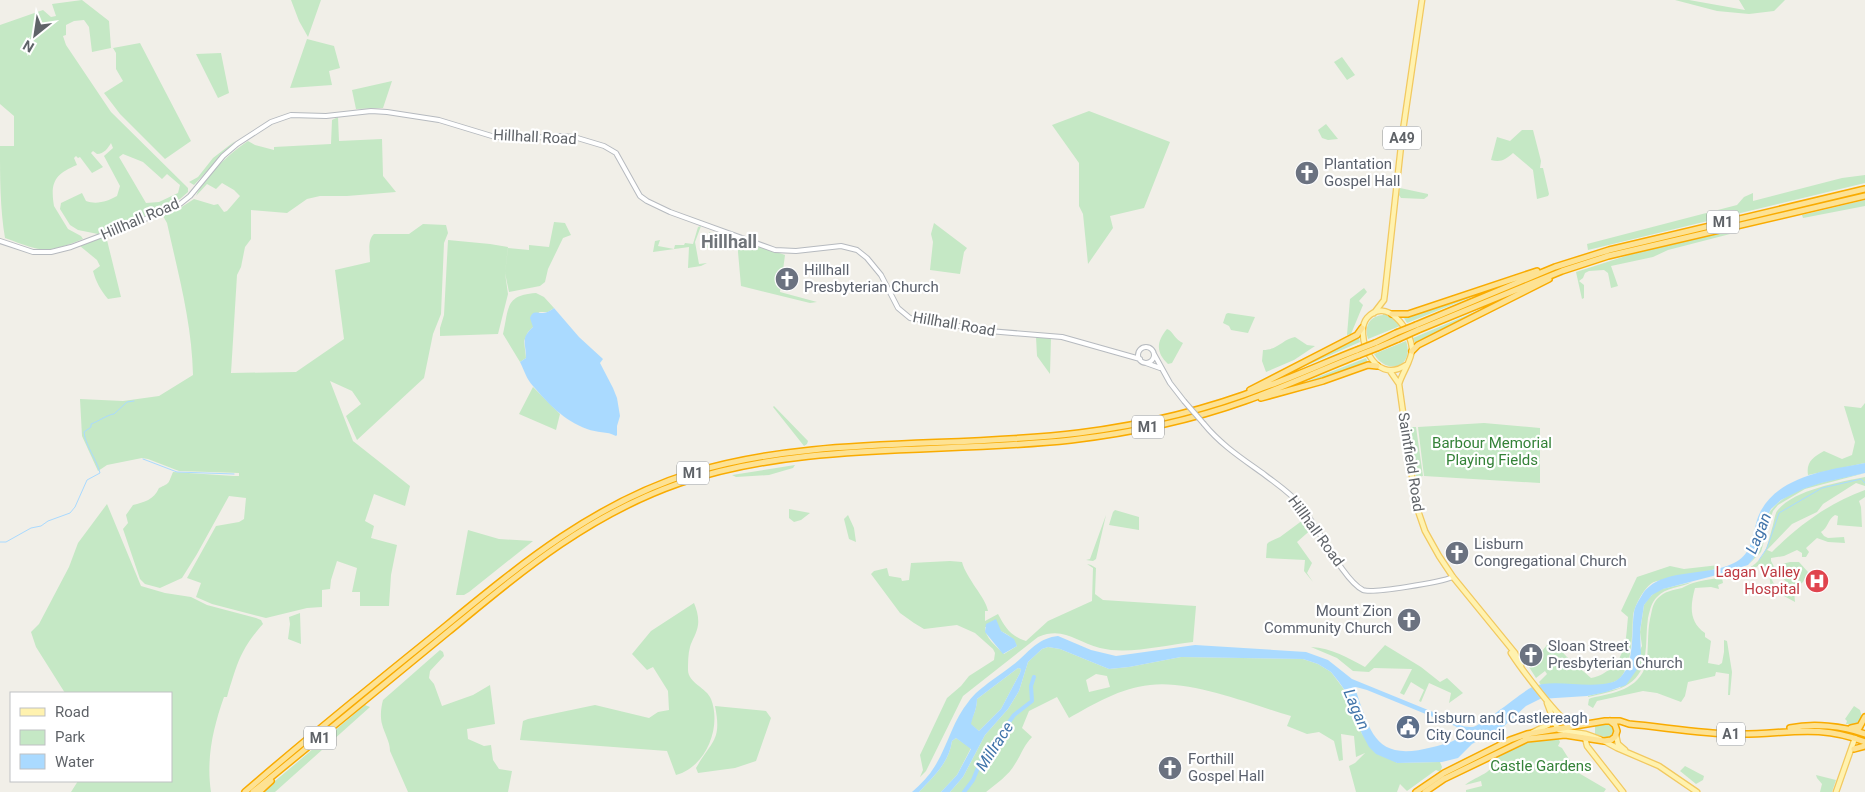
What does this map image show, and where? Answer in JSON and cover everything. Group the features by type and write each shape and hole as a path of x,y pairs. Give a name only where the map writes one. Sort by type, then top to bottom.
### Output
{"highway":[{"name":"M1","path":"253,792 502,587 545,554 588,526 616,511 680,484 733,468 782,460 833,455 1032,443 1097,436 1161,424 1240,399 1563,268 1637,242 1865,189"},
{"name":"M1","path":"1582,261 1865,196"},
{"name":"M1","path":"1417,328 1555,267 1563,268"},
{"path":"1390,313 1408,314 1521,275 1555,267"},
{"path":"1412,351 1418,345 1538,285 1563,268"},
{"path":"1240,399 1357,335 1362,328"},
{"path":"1240,399 1323,381 1368,365 1377,366"},
{"name":"M1","path":"244,792 529,558 580,524 646,490 697,472 756,458 819,450 1079,433 1170,417 1240,399"},
{"path":"1861,735 1865,717"},
{"path":"1610,720 1616,732"},
{"name":"A1","path":"1416,792 1444,773 1510,740 1527,734 1610,720 1629,724 1732,734 1819,730 1847,736 1861,735"},
{"name":"A1","path":"1602,740 1611,740 1616,732 1629,724"},
{"name":"A1","path":"1772,732 1812,726 1828,727 1861,735"},
{"path":"1425,792 1444,779 1527,739 1560,735 1586,736 1602,740"},
{"path":"1853,749 1865,746"},
{"path":"259,792 303,752"}],"main road":[{"name":"A49","path":"1412,351 1410,339 1403,325 1390,313 1384,300 1402,138 1422,0"},
{"name":"Hillhall Road","path":"0,240 27,250 39,252 51,252 71,247 162,213 180,204 194,192 229,150 275,120 299,115 326,116 372,111 387,112 440,120 495,137 562,136 598,144 616,154 642,198 668,212 775,250 796,251 841,246 857,250 867,258 881,275 898,308 910,318 989,331 1062,337 1129,355 1140,360"},
{"path":"1384,300 1374,313 1366,319 1362,328 1364,339 1371,358 1377,366 1390,371 1406,365"},
{"path":"1374,313 1381,311 1390,313"},
{"path":"1129,355 1148,348 1154,354 1151,361 1146,363"},
{"path":"1140,350 1138,354 1140,360 1160,368"},
{"path":"1399,384 1412,351"},
{"name":"Hillhall Road","path":"1154,354 1160,368 1184,401 1222,443 1298,502 1343,569 1357,585 1365,590 1428,583 1453,577"},
{"name":"Saintfield Road","path":"1390,371 1399,384 1419,514 1435,550 1453,577 1510,649 1511,654 1546,699"},
{"path":"1546,699 1558,728 1562,731 1586,736"},
{"path":"1546,699 1567,723 1573,726"},
{"path":"1527,734 1548,725 1553,717"},
{"path":"1584,724 1587,746 1623,792"},
{"path":"1616,732 1618,744 1627,751"},
{"path":"1836,792 1847,762 1861,735"},
{"path":"1847,736 1853,749"},
{"path":"1602,740 1658,766 1697,792"}],"green space":[{"path":"82,0 109,21 111,48 92,52 89,27 84,20 74,21 66,25 66,35 63,36 66,45 111,112 188,188 188,192 180,199 148,215 98,234 78,230 70,225 60,209 61,203 82,193 86,201 94,203 106,201 117,196 120,186 104,156 113,148 111,143 102,153 97,154 93,151 91,153 103,167 92,173 80,157 76,156 74,158 77,165 64,172 56,180 53,198 54,206 68,229 83,239 60,247 44,249 5,238 1,204 0,146 14,146 14,116 0,104 0,25 43,10 51,17 56,16 52,4","holes":["123,154 143,162 162,179 167,174 180,185 178,193 159,202 146,203 119,157"]},
{"path":"291,0 321,0 308,37 299,21"},
{"path":"1675,0 1689,0 1745,10 1739,0 1785,0 1774,11 1749,14 1717,11"},
{"path":"307,39 334,46 340,68 329,71 332,85 290,88"},
{"path":"140,43 191,141 165,159 120,114 104,93 123,81 116,69 116,53 113,48"},
{"path":"221,53 229,93 218,98 196,54"},
{"path":"1342,57 1355,75 1347,80 1334,62"},
{"path":"392,81 383,108 356,109 352,90"},
{"path":"1089,111 1170,142 1144,208 1110,216 1113,228 1088,264 1083,214 1079,206 1079,163 1052,125"},
{"path":"338,117 339,141 382,139 383,176 396,192 320,196 307,199 287,213 251,210 251,239 245,247 241,267 237,275 231,373 296,372 344,339 335,270 370,262 370,243 374,234 409,234 423,224 446,225 448,233 444,243 441,314 433,334 424,378 357,440 346,416 361,404 352,391 330,381 353,441 410,486 405,506 374,494 365,521 374,526 371,538 397,545 391,575 389,606 360,606 360,592 352,592 357,568 337,561 330,589 322,590 322,607 307,608 266,618 212,604 196,597 201,583 187,578 216,526 239,522 244,519 246,498 229,496 182,578 160,588 145,584 140,579 123,529 128,523 126,515 133,505 151,498 159,488 168,483 173,472 234,476 239,476 239,473 179,471 142,458 107,465 98,471 82,436 80,399 123,401 159,396 193,375 190,336 184,298 167,223 163,216 194,199 214,205 218,204 224,212 227,211 240,196 222,183 216,189 207,184 196,196 211,173 234,152 248,141 274,150 274,147 331,144 332,120"},
{"path":"1326,124 1338,139 1328,140 1322,138 1318,130"},
{"path":"1522,130 1533,130 1541,161 1540,168 1543,168 1548,196 1537,199 1533,170 1513,153 1503,160 1491,160 1497,137 1510,141"},
{"path":"235,141 194,185 189,182 198,177 213,158"},
{"path":"1865,175 1865,183 1588,250 1587,244 1737,205 1744,197 1753,193 1753,201 1842,178"},
{"path":"1400,188 1428,194 1428,196 1424,199 1401,198 1399,195"},
{"path":"1865,200 1865,206 1803,218 1802,215"},
{"path":"554,222 565,223 571,235 563,238 548,269 545,282 540,286 509,292 505,273 508,248 529,250 529,245 549,247"},
{"path":"934,223 967,248 964,252 960,274 930,270 933,242 931,234"},
{"path":"701,226 695,242 699,264 707,263 688,268 689,247 653,252 655,241 660,240 658,246 674,249 675,245 693,244 698,227"},
{"path":"1732,230 1734,233 1668,250 1653,257 1611,266 1618,286 1611,288 1608,273 1604,270 1589,271 1579,281 1584,285 1584,298 1582,299 1576,272 1632,254"},
{"path":"709,232 729,239 729,245 707,248 705,240 710,239"},
{"path":"106,236 121,297 108,299 99,286 93,271 100,266 97,260 80,246"},
{"path":"739,239 785,255 780,292 817,302 810,303 741,286 738,252"},
{"path":"448,240 508,247 505,273 508,294 498,334 440,336 444,315"},
{"path":"1509,282 1407,323 1404,318"},
{"path":"1364,288 1367,292 1359,301 1363,305 1351,334 1347,335 1350,299"},
{"path":"536,293 544,297 554,308 548,312 539,312 533,327 528,332 524,341 526,358 520,362 503,334 506,317 510,304 514,300 526,294"},
{"path":"1517,294 1415,343 1413,338"},
{"path":"1228,313 1255,317 1248,333 1231,330 1229,326 1223,323"},
{"path":"1383,313 1395,319 1400,326 1368,339 1367,326 1374,317 1383,315"},
{"path":"1167,329 1183,343 1172,363 1168,364 1161,356 1159,347 1161,338"},
{"path":"1036,337 1051,338 1050,374 1037,356"},
{"path":"1295,337 1307,345 1315,346 1294,360 1266,372 1262,361 1263,350 1273,348"},
{"path":"1359,338 1360,342 1276,379"},
{"path":"1406,341 1407,357 1399,366 1386,365 1374,354"},
{"path":"1366,358 1368,363 1285,390"},
{"path":"533,387 560,414 556,430 519,414"},
{"path":"1865,403 1865,463 1808,475 1808,467 1811,460 1824,451 1842,459 1852,455 1855,442 1844,406 1861,408"},
{"path":"774,406 808,441 807,444 804,446"},
{"name":"Barbour Memorial Playing Fields","path":"1484,423 1540,428 1540,483 1424,476 1418,427"},
{"path":"1409,427 1416,427 1423,476 1416,477"},
{"path":"795,465 793,468 769,475 736,477 732,475"},
{"path":"1865,473 1805,489 1778,505 1770,519 1761,552 1748,565 1758,549 1766,519 1773,508 1783,499 1810,486"},
{"path":"1865,477 1865,486 1856,483 1823,504 1817,512 1792,524 1767,550 1772,552 1804,524 1827,508 1865,490 1865,497 1859,501 1862,527 1837,525 1838,516 1835,515 1821,532 1828,538 1844,537 1845,543 1828,542 1817,538 1806,548 1809,552 1806,557 1802,557 1802,553 1797,550 1784,556 1771,558 1777,572 1772,580 1774,584 1794,591 1795,602 1771,589 1769,573 1761,564 1739,578 1722,578 1723,583 1718,585 1719,589 1711,587 1695,588 1692,601 1693,619 1705,633 1705,637 1711,641 1708,663 1719,665 1722,663 1724,640 1727,641 1732,672 1730,695 1728,695 1729,674 1716,672 1715,676 1688,682 1685,696 1681,702 1657,693 1643,691 1597,701 1593,708 1588,705 1589,699 1624,689 1638,680 1643,673 1647,659 1649,624 1654,603 1658,598 1666,592 1692,583 1729,576 1749,568 1764,553 1776,512 1784,504 1805,492"},
{"path":"107,504 141,586 165,593 191,597 207,605 261,620 263,624 244,650 227,697 224,697 220,709 210,756 211,792 71,792 77,782 172,782 172,692 64,692 36,647 31,632 39,624 69,567 78,543"},
{"path":"789,509 810,513 801,520 794,522 789,518"},
{"path":"1115,510 1139,517 1139,530 1109,525"},
{"path":"848,515 854,528 856,542 849,539 844,519"},
{"path":"1106,515 1096,559 1093,561 1086,560 1090,559"},
{"path":"1303,520 1314,527 1297,542 1312,563 1307,573 1313,582 1304,571 1305,560 1266,558 1267,544"},
{"path":"468,530 499,539 533,541 469,592 464,595 456,595"},
{"path":"962,562 967,575 980,594 988,611 985,611 985,621 998,614 1009,631 1026,641 1048,621 1092,601 1093,568 1087,564 1091,565 1096,568 1095,594 1103,600 1196,606 1193,642 1146,649 1111,650 1100,648 1063,634 1055,633 1038,637 963,696 926,771 920,777 923,770 920,755 947,698 969,676 994,660 995,653 975,633 957,625 924,629 900,613 871,574 874,571 887,568 889,576 901,578 902,581 909,580 911,563","holes":["985,627 1007,635 1017,646 1004,654 991,642"]},
{"path":"1799,562 1808,572 1803,582 1798,586 1790,585 1780,576 1782,564"},
{"path":"1719,565 1718,568 1706,572 1655,582 1645,589 1637,603 1633,616 1629,661 1622,676 1616,681 1589,686 1541,685 1539,682 1547,674 1545,671 1536,678 1529,667 1551,640 1591,678 1603,674 1621,656 1626,637 1628,617 1621,611 1637,577 1670,566 1684,569"},
{"path":"1692,582 1665,591 1653,602 1648,618 1645,656 1638,675 1625,686 1616,690 1588,697 1620,688 1642,646 1640,632 1644,605 1648,599 1656,591"},
{"path":"694,603 698,614 698,625 689,650 688,670 694,682 709,695 714,710 713,733 703,755 696,764 687,771 676,775 667,751 520,740 523,721 595,705 649,718 658,712 669,710 668,691 653,667 647,670 632,654 651,631"},
{"path":"300,613 301,644 288,639 289,617"},
{"path":"1385,645 1421,667 1440,682 1447,678 1463,693 1449,703 1451,693 1429,683 1421,702 1419,701 1424,690 1411,682 1404,695 1400,693 1412,669 1374,668 1369,672 1353,671 1337,658 1311,647 1333,651 1365,667"},
{"path":"1048,647 1060,649 1109,669 1181,657 1303,659 1318,664 1331,672 1346,692 1362,734 1397,763 1440,762 1442,767 1440,772 1436,770 1407,791 1400,784 1397,792 1356,792 1349,766 1365,753 1356,757 1354,736 1341,734 1343,760 1339,761 1334,741 1319,732 1307,734 1287,726 1291,716 1202,689 1166,684 1128,689 1098,702 1069,718 1057,697 1029,711 1022,728 1032,737 1006,776 986,792 950,792 963,777 985,735 1008,709 1019,691 1028,662 1042,649","holes":["1096,674 1107,676 1110,687 1089,692 1086,680"]},
{"path":"440,650 444,656 430,671 429,678 434,684 442,706 473,695 490,685 495,724 467,729 468,739 484,746 491,745 493,760 499,769 512,771 508,792 408,792 390,751 381,721 382,703 383,700"},
{"path":"1018,668 1021,669 1020,673 1001,709 979,731 970,724 976,709 977,699"},
{"path":"365,705 370,707 275,792 262,792"},
{"path":"715,706 766,711 771,718 756,761 735,768 698,773 696,768 716,734 717,718"},
{"path":"1854,706 1860,710 1862,717 1857,724 1846,724 1847,721 1845,719"},
{"path":"1608,724 1613,728 1611,735 1605,737 1595,734 1595,726"},
{"path":"956,738 971,748 957,775 941,792 919,792 944,763 952,741"},
{"name":"Castle Gardens","path":"1558,738 1560,742 1558,746 1562,748 1577,772 1606,789 1604,792 1466,792 1466,790 1482,786 1481,781 1465,785 1485,774 1492,767 1496,756 1521,744"},
{"path":"1685,766 1704,776 1703,780 1696,784 1680,771"},
{"path":"1816,775 1836,780 1832,792 1820,792 1822,784"}],"water":[{"path":"554,308 579,337 603,359 600,363 617,398 620,416 616,436 591,430 571,421 545,399 531,384 526,375 520,362 526,358 525,338 533,327 531,315 537,312 544,313"},
{"name":"Lagan","path":"1865,463 1865,473 1821,483 1803,489 1781,500 1771,509 1766,519 1758,550 1748,565 1663,589 1652,595 1644,605 1640,631 1641,656 1638,668 1626,685 1587,696 1540,699 1526,706 1503,727 1472,744 1458,758 1442,762 1397,763 1376,754 1369,747 1362,734 1346,692 1339,682 1331,672 1318,664 1303,659 1181,657 1109,669 1060,649 1048,647 1042,649 1028,662 1019,691 1008,709 985,735 963,777 950,792 941,792 957,775 971,749 956,738 952,741 948,756 935,775 919,792 912,792 925,780 935,766 963,708 973,696 1037,644 1058,636 1091,650 1116,656 1195,645 1306,652 1328,660 1352,679 1467,727 1477,725 1532,687 1556,683 1594,685 1614,682 1623,674 1627,667 1632,648 1635,610 1642,595 1650,586 1674,576 1728,566 1739,560 1747,552 1764,505 1774,494 1802,478","holes":["1018,668 1021,669 1020,673 1001,709 979,731 971,724 977,699","1356,687 1455,726 1464,732 1446,744 1414,751 1399,751 1387,747 1379,741 1372,731 1366,719"]},
{"path":"996,619 1001,631 1014,639 1017,646 1003,654 985,632 986,624"}],"waterway":[{"path":"0,542 6,542 31,528 41,526 48,521 70,513 75,507 87,480 100,473 86,442 84,432 91,427 91,424 114,414 127,402 134,401"},
{"path":"143,459 177,472 234,474"},
{"path":"1759,560 1767,548 1779,513 1822,488 1861,479 1865,483"},
{"name":"Millrace","path":"964,792 973,780 980,763 1014,715 1032,701 1031,686 1034,677"}],"place":[{"name":"Plantation Gospel Hall","path":"1307,173"},
{"name":"Hillhall Presbyterian Church","path":"787,279"},
{"name":"Lisburn Congregational Church","path":"1457,553"},
{"name":"Lagan Valley Hospital","path":"1817,581"},
{"name":"Mount Zion Community Church","path":"1409,620"},
{"name":"Sloan Street Presbyterian Church","path":"1531,655"},
{"name":"Lisburn and Castlereagh City Council","path":"1408,727"},
{"name":"Forthill Gospel Hall","path":"1170,768"}],"district":[{"name":"Hillhall","path":"729,242"}]}
